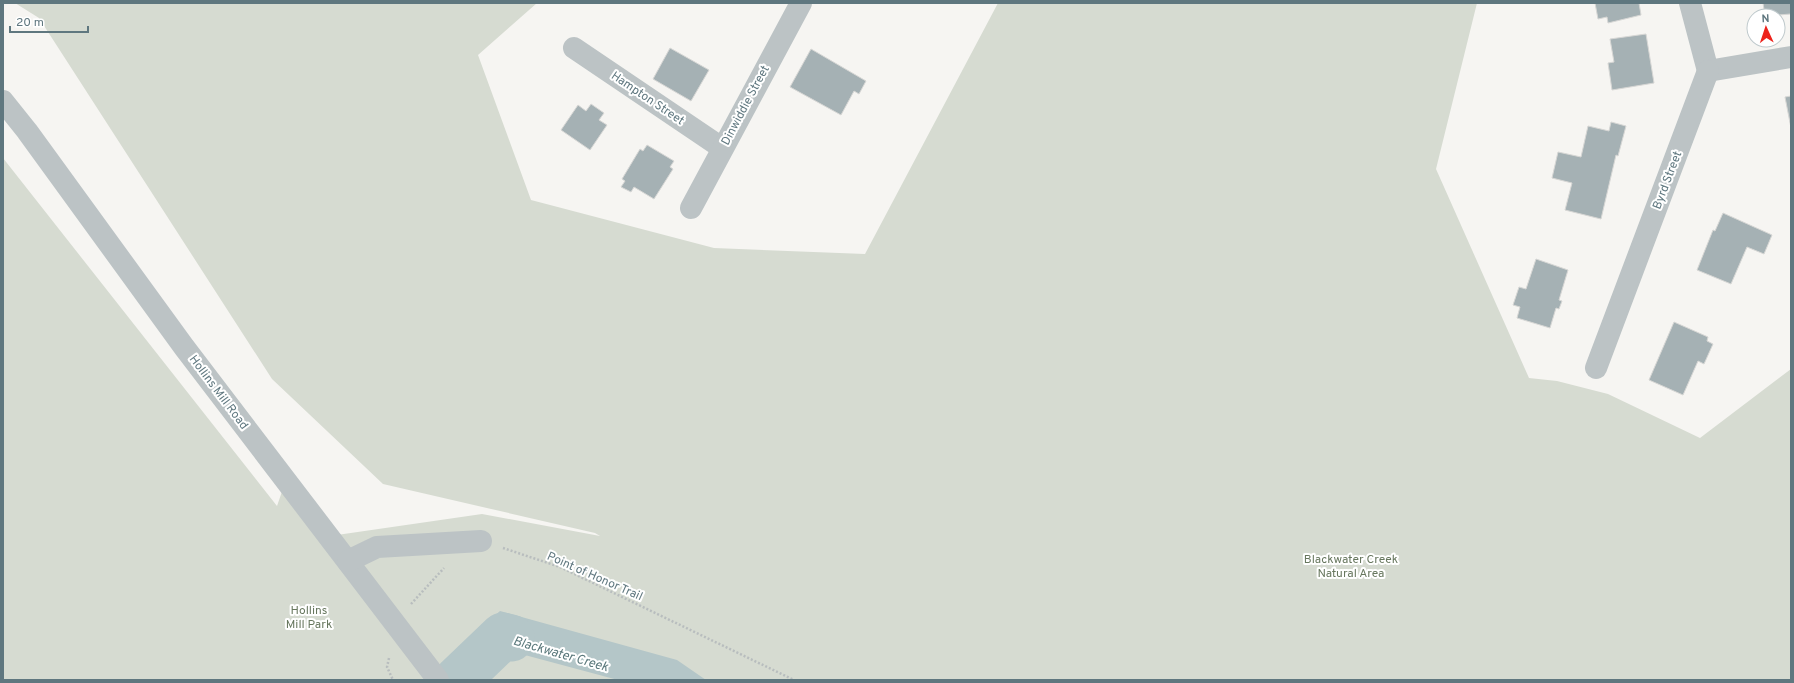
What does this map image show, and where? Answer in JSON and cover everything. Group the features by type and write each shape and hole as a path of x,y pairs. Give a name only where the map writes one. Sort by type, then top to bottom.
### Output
{"street":[{"name":"Dinwiddie Street","path":"691,208 801,3"},
{"path":"1690,3 1708,71 1791,57"},
{"name":"Hampton Street","path":"574,48 722,148"},
{"name":"Byrd Street","path":"1596,368 1708,71"},
{"name":"Hollins Mill Road","path":"3,101 27,131 184,347 438,680"},
{"path":"348,561 377,547 481,541"}],"path":[{"name":"Point of Honor Trail","path":"481,541 560,567 794,680"},
{"path":"409,608 412,602 446,565"},
{"path":"390,652 387,667 393,680"}],"green space":[{"name":"Blackwater Creek Natural Area","path":"15,3 537,3 478,55 531,200 714,248 865,254 998,3 1477,3 1436,169 1529,378 1557,381 1608,394 1700,438 1791,369 1791,680 441,680 330,536 482,514 600,536 595,533 383,484 272,379 39,18"},
{"name":"Hollins Mill Park","path":"3,158 277,506 286,480 440,680 3,680"}],"water":[{"path":"500,611 677,660 706,680 618,680 506,650 472,680 466,680 451,654"}],"building":[{"path":"1595,3 1639,3 1641,15 1608,23 1607,17 1598,19"},
{"path":"1763,3 1791,3 1791,14 1786,14 1786,8 1764,8"},
{"path":"1646,34 1654,83 1612,90 1608,63 1614,62 1610,39"},
{"path":"670,48 709,70 691,101 653,79"},
{"path":"811,49 866,81 859,94 854,91 841,115 790,87"},
{"path":"1791,96 1791,128 1785,97"},
{"path":"591,104 604,113 599,120 607,125 590,150 561,130 578,105 586,111"},
{"path":"1611,122 1626,126 1618,156 1616,155 1601,219 1565,210 1572,183 1552,178 1558,152 1581,157 1588,126 1609,131"},
{"path":"647,145 674,161 670,167 673,169 654,199 634,187 631,192 621,187 625,181 622,179 640,149 643,151"},
{"path":"1723,213 1772,235 1764,254 1747,247 1731,284 1697,270 1713,230 1715,231"},
{"path":"1536,259 1568,270 1559,300 1562,301 1559,309 1556,308 1550,328 1517,318 1520,307 1513,305 1519,287 1526,289"},
{"path":"1674,322 1708,337 1707,341 1713,344 1704,364 1698,361 1683,395 1649,380"}],"waterway":[{"name":"Blackwater Creek","path":"457,680 503,636 511,638"}]}
